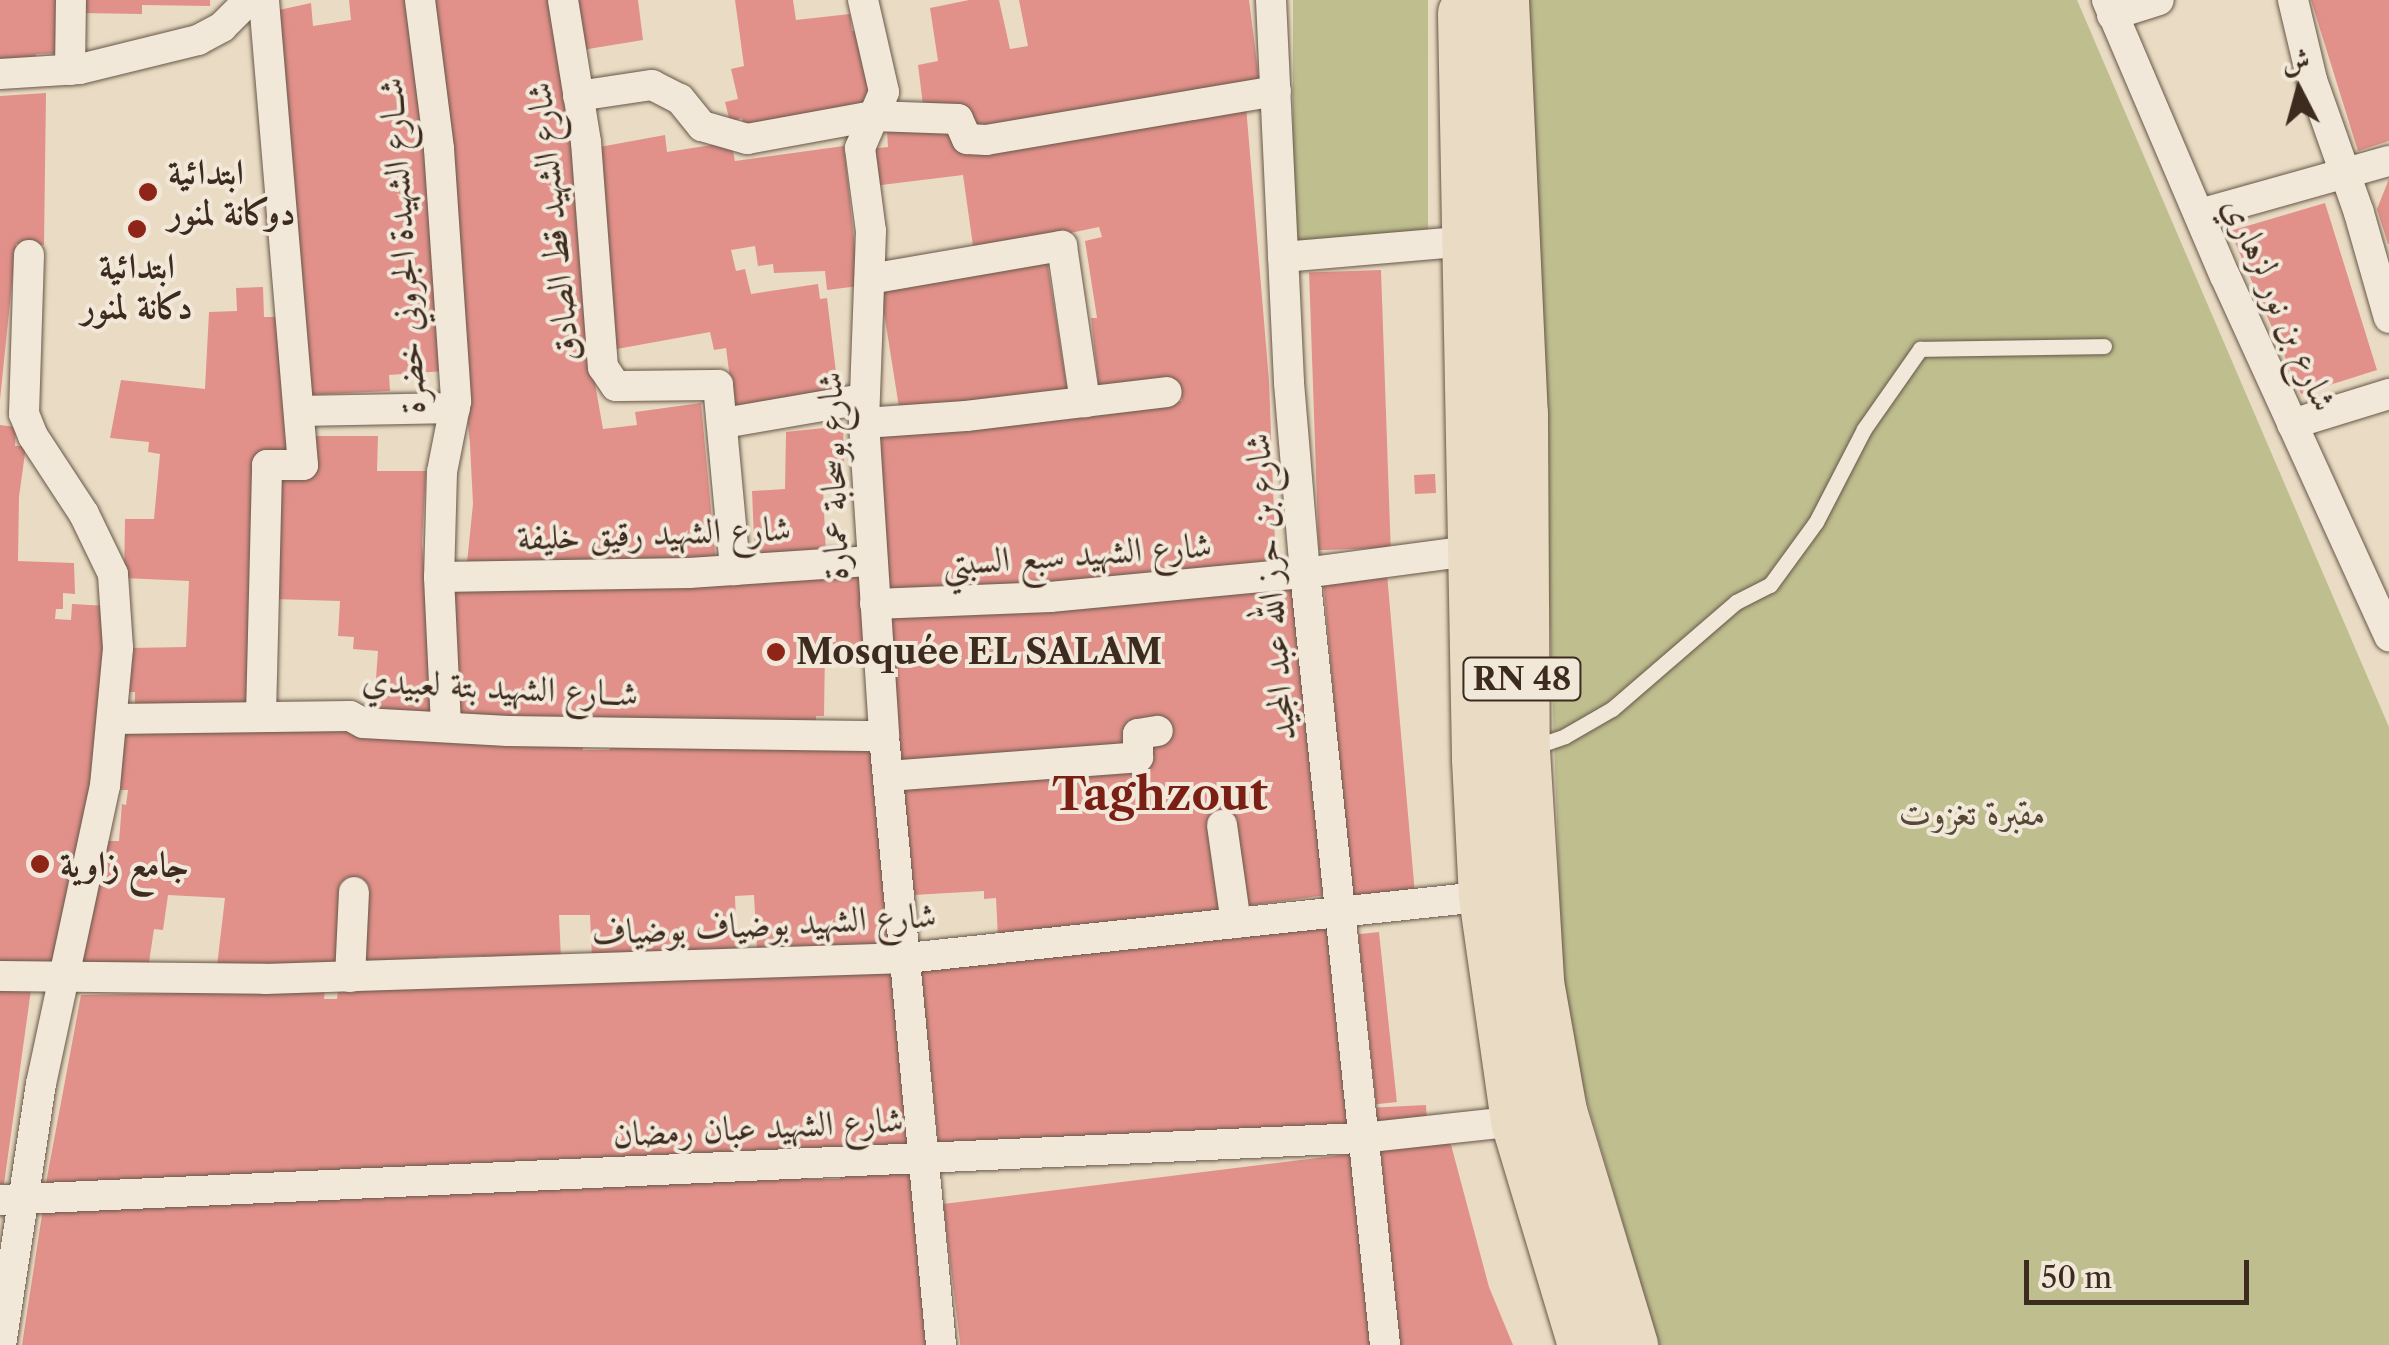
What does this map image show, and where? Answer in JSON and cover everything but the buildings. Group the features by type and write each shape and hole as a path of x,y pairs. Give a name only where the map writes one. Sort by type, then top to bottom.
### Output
{"highway":[{"name":"RN 48","path":"1465,0 1470,241 1522,750 1507,895 1536,982 1559,1111 1630,1345"},
{"name":"RN 48","path":"1501,0 1500,548 1507,895 1518,1122 1585,1345"}],"street":[{"path":"70,70 71,0"},
{"path":"0,74 70,70 218,20 248,0"},
{"path":"261,716 267,465 303,465 264,0"},
{"name":"شــارع الشهيدة الجروني خضرة","path":"420,0 439,149 454,408 442,472 439,578 446,727"},
{"name":"شارع الشهيد قط الصادق","path":"562,0 590,177 595,299 603,367 616,386 718,385 736,570"},
{"name":"شارع بن حرز الله عبد المجيد","path":"1270,0 1305,573 1385,1345"},
{"path":"2110,8 2160,0"},
{"path":"2293,0 2312,80 2389,318"},
{"name":"شارع بوسحابة عمارة","path":"868,1 884,92 860,148 870,211 864,411 872,561 884,736 941,1345"},
{"name":"شارع بن نور لزهاري","path":"2110,8 2292,424 2386,618"},
{"path":"578,96 652,85 680,99 702,126 747,139 873,116 958,119 967,139 986,140 1276,91"},
{"path":"2200,214 2389,161"},
{"path":"1283,257 1470,241"},
{"path":"870,279 1062,246 1084,402"},
{"path":"1,1345 12,1200 106,786 118,648 112,574 84,514 24,414 29,256"},
{"path":"724,422 864,411 1084,402 1167,392"},
{"path":"2292,424 2389,394"},
{"path":"301,412 454,408"},
{"name":"شارع الشهيد سبع السبتي","path":"875,604 1050,597 1305,573 1500,548"},
{"name":"شارع الشهيد رقيق خليفة","path":"439,578 736,570 872,561"},
{"name":"شــارع الشهيد بتة لعبيدي","path":"113,719 350,716 363,723 446,727 884,736"},
{"path":"888,776 1138,757 1138,734 1158,730"},
{"path":"1222,825 1236,924"},
{"path":"350,977 354,892"},
{"name":"شارع الشهيد بوضياف بوضياف","path":"0,976 65,980 350,977 907,958 1507,895"},
{"name":"شارع الشهيد عبان رمضان","path":"12,1200 1362,1138 1518,1122"}],"lane":[{"path":"1522,750 1565,736 1612,710 1736,602 1770,585 1816,522 1864,429 1920,349 2104,346"}],"green space":[{"path":"1293,0 1428,0 1428,243 1293,243"},
{"name":"مقبرة تغزوت","path":"1528,0 2077,0 2389,727 2389,1345 1659,1345 1564,1023"}],"place":[{"name":"ابتدائية دوكانة لمنور","path":"148,192"},
{"name":"ابتدائية دكانة لمنور","path":"137,229"},
{"name":"Mosquée EL SALAM","path":"776,652"},
{"name":"جامع زاوية","path":"40,864"}],"district":[{"name":"Taghzout","path":"1160,795"}]}
